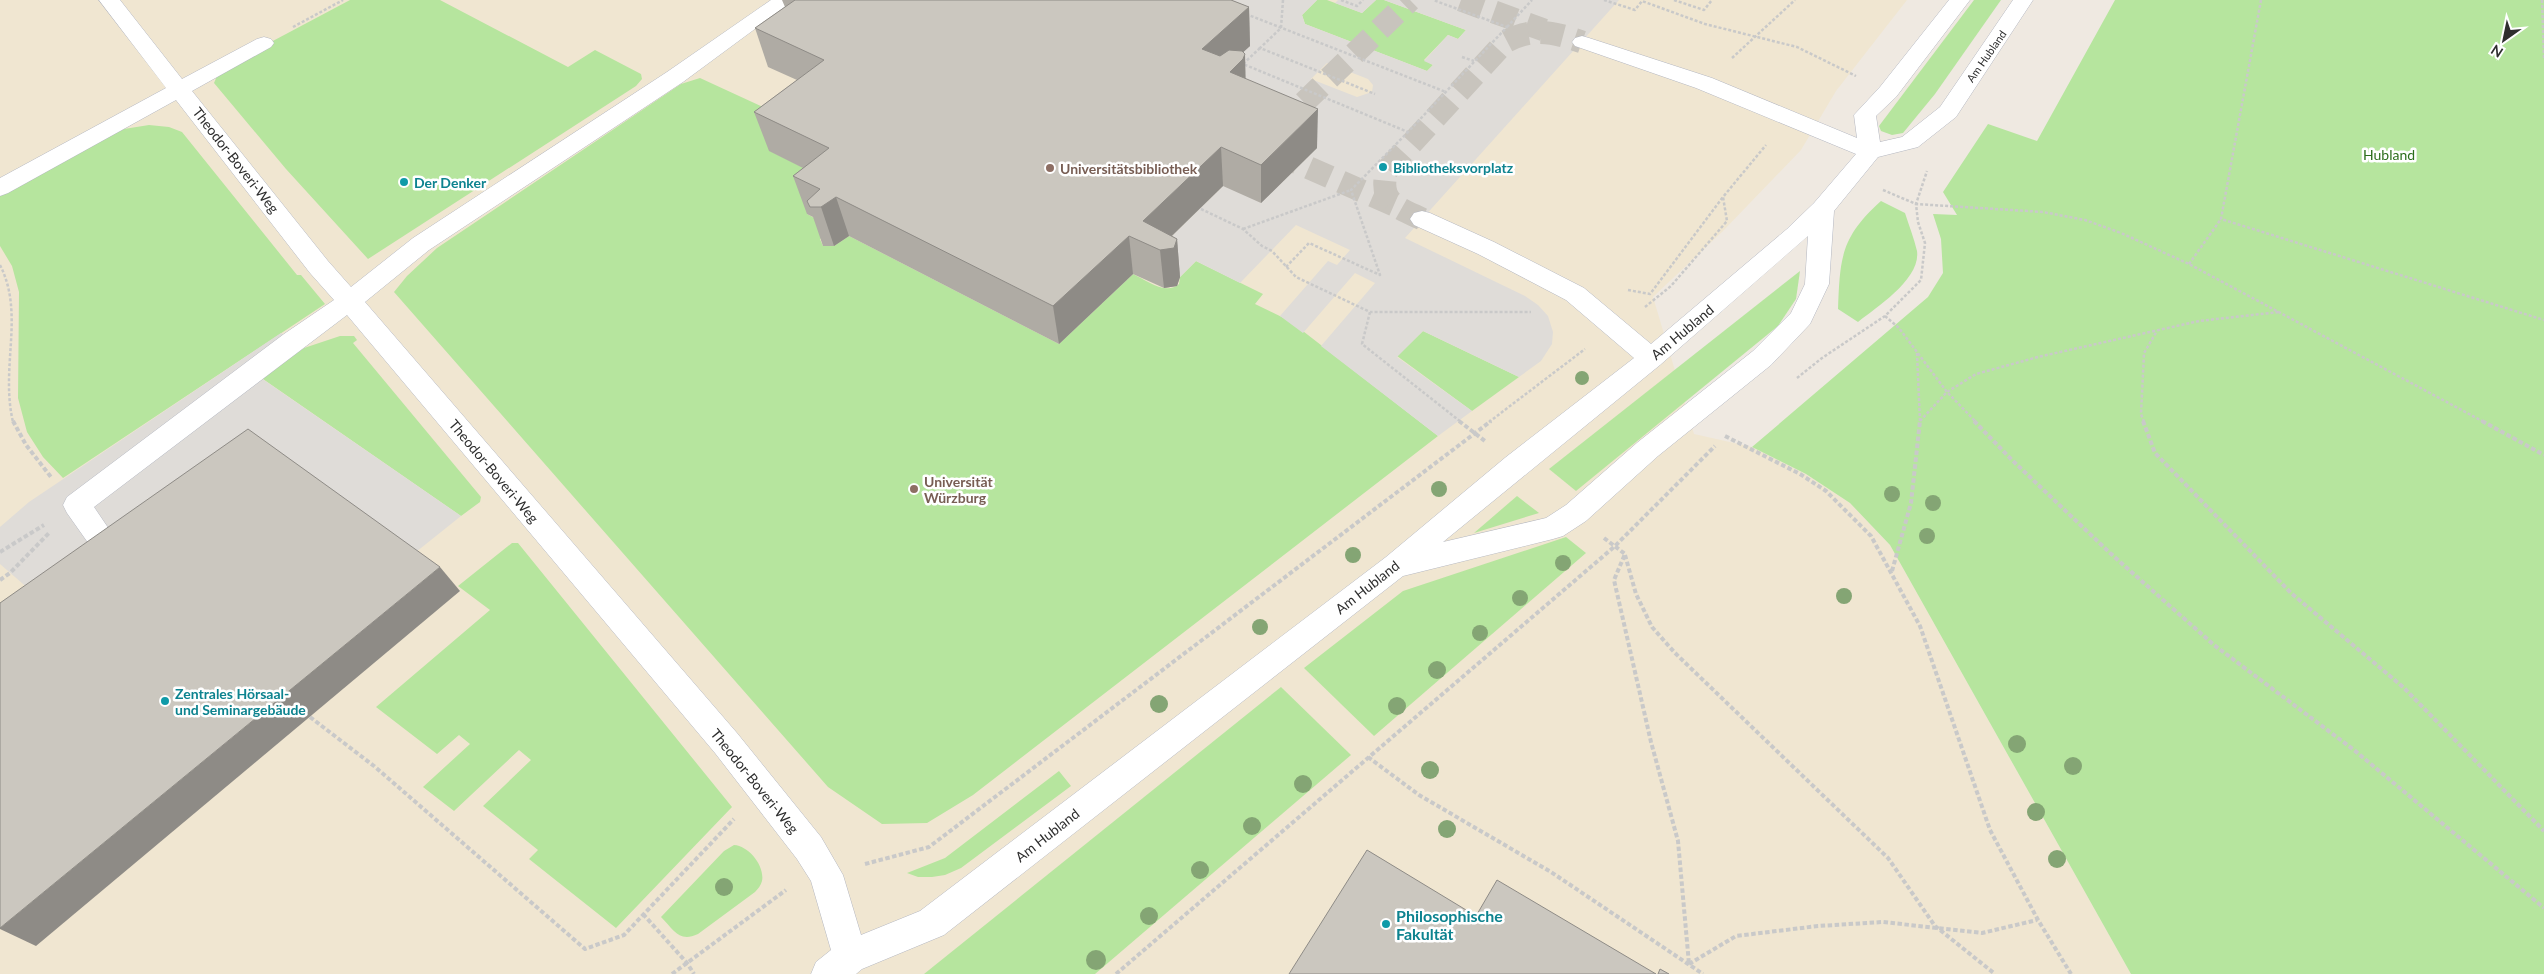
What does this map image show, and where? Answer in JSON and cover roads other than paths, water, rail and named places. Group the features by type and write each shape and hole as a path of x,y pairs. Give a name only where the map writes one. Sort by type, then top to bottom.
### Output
{"street":[{"name":"Theodor-Boveri-Weg","path":"109,0 319,267 350,301 765,791 809,848 826,875 839,966"},
{"path":"118,564 77,505 293,341 350,301 421,244 675,77 784,0"},
{"path":"1870,152 1864,115 1888,92 1960,0"},
{"name":"Am Hubland","path":"839,966 932,923 1396,565 1651,358 1784,246 1822,209 1870,152 1910,142 1948,112 2023,0"},
{"path":"1588,35 1667,71 1704,83 1870,152"},
{"path":"0,188 264,43"},
{"path":"1396,565 1552,528 1576,513 1648,449 1762,358 1802,318 1817,284 1822,209"},
{"path":"1422,219 1486,248 1575,294 1651,358"}],"tunnel":[{"path":"1394,205 1259,146 1410,0"},
{"path":"1461,0 1544,30"},
{"path":"1422,219 1392,202 1385,189 1387,170 1505,42 1524,34 1534,33 1552,34 1582,42"}],"place":[{"name":"Bibliotheksvorplatz","path":"1383,167"},
{"name":"Universitätsbibliothek","path":"1050,168"},
{"name":"Der Denker","path":"404,182"},
{"name":"Universität Würzburg","path":"914,489"},
{"name":"Zentrales Hörsaal- und Seminargebäude","path":"165,701"},
{"name":"Philosophische Fakultät","path":"1386,924"}],"park label":[{"name":"Hubland","path":"2389,154"}]}
